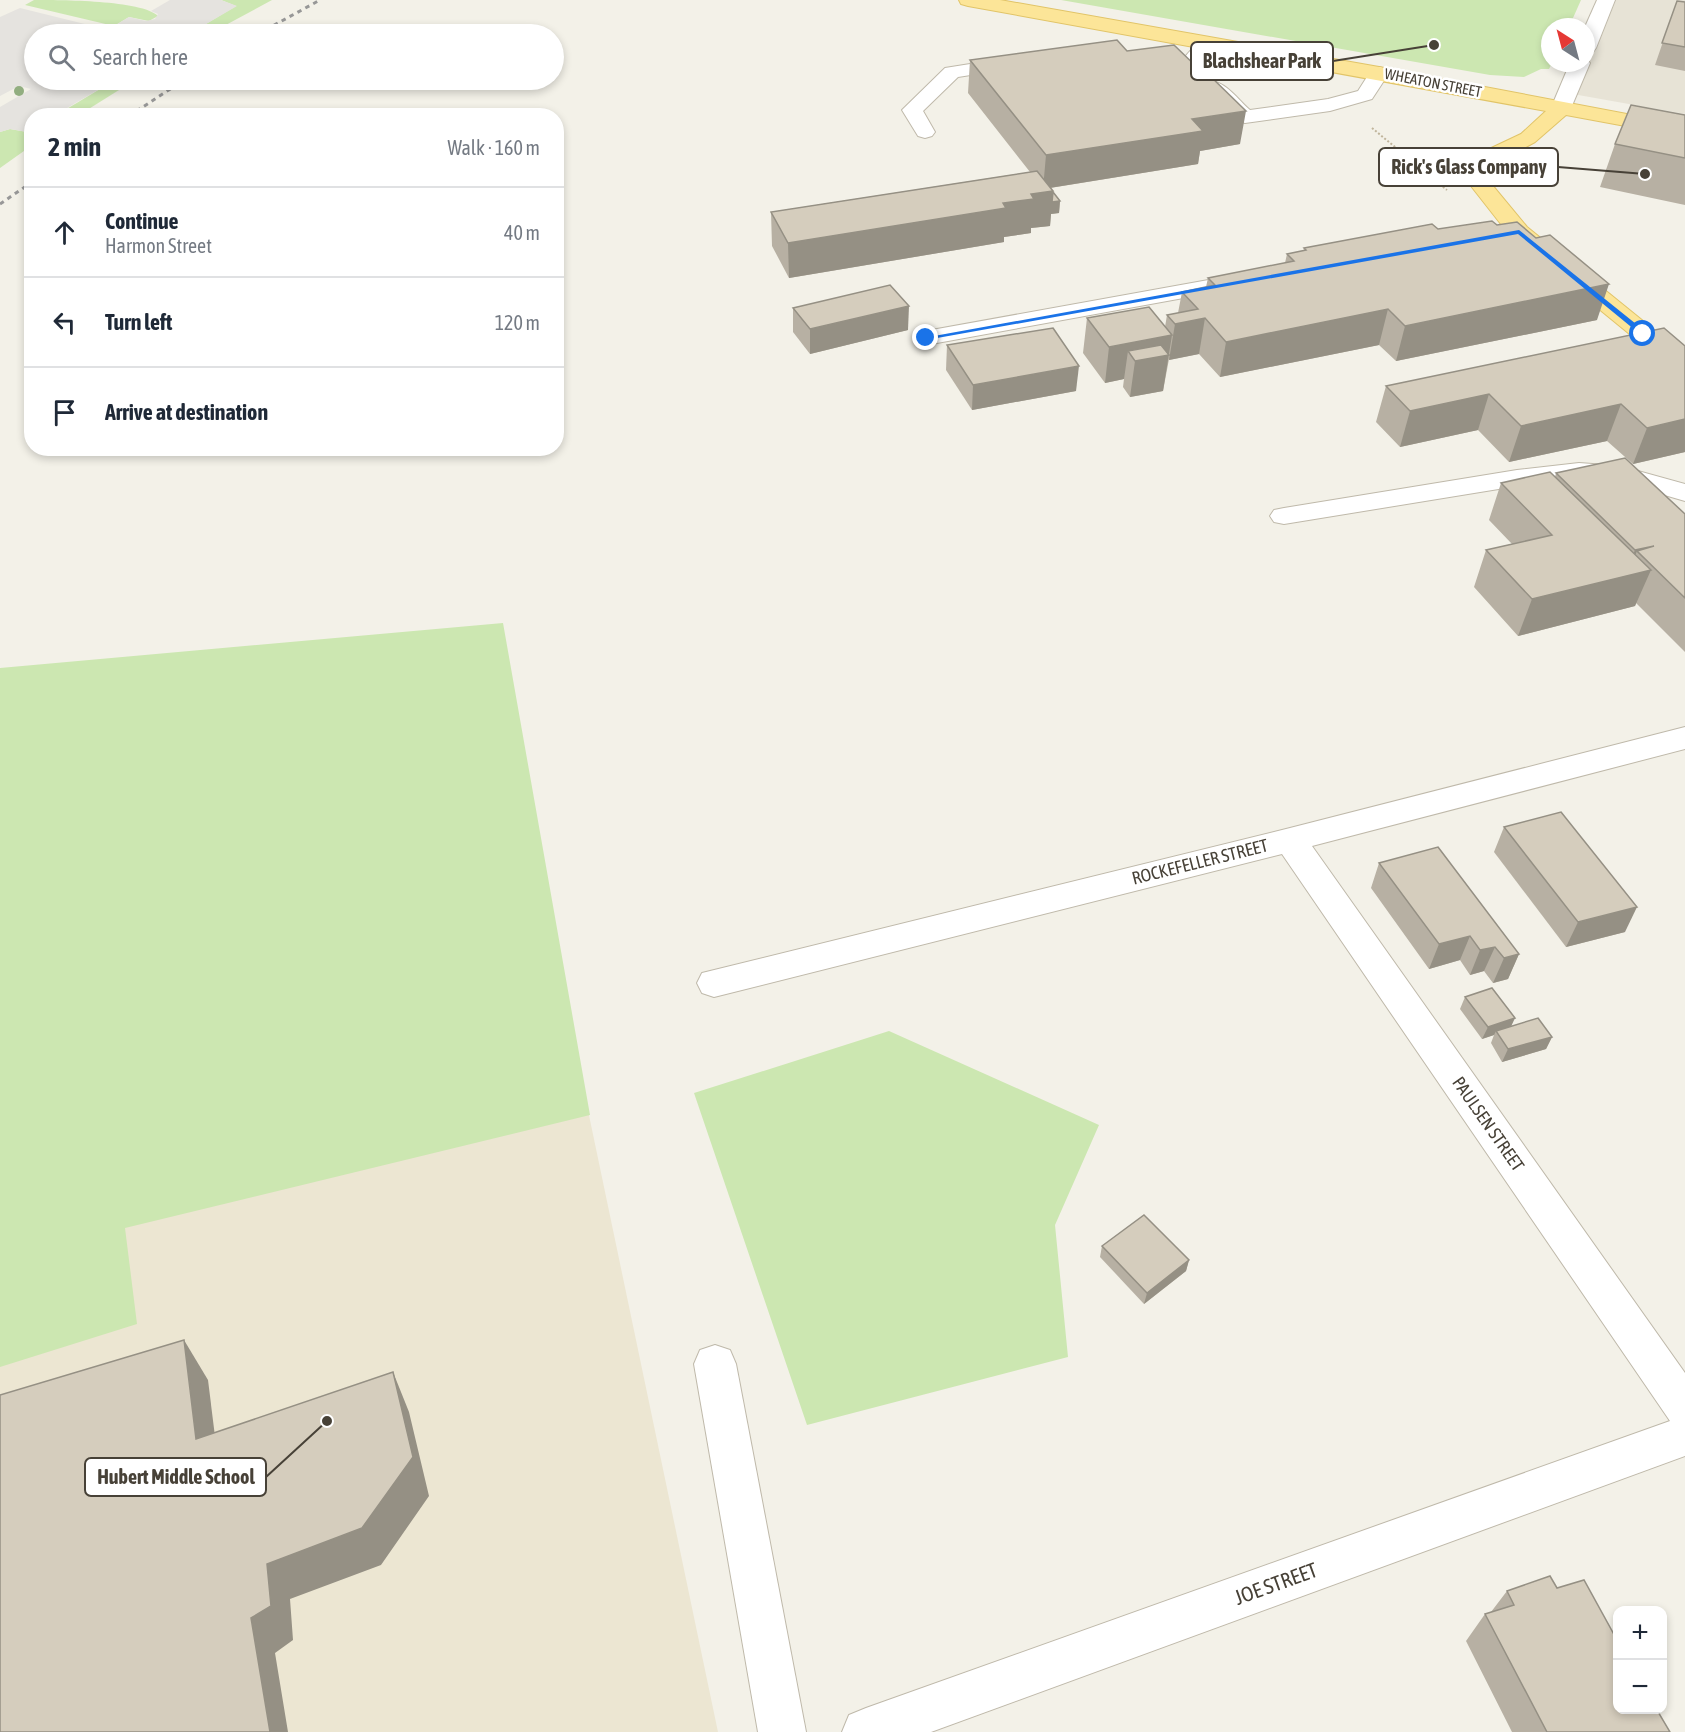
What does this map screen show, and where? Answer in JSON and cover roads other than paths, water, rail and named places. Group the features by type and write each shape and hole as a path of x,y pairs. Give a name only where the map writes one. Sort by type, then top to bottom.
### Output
{"main road":[{"name":"WHEATON STREET","path":"968,0 1379,73 1685,131"},
{"path":"1561,108 1528,138 1493,156 1482,186 1519,232 1685,368"}],"street":[{"path":"1595,26 1606,0"},
{"path":"1189,65 1209,44"},
{"path":"925,132 912,110 952,72 1031,60"},
{"path":"1167,62 1189,65 1245,117 1340,102 1365,95 1379,73"},
{"path":"1561,108 1576,72"},
{"path":"1496,236 1519,232"},
{"path":"926,338 1252,279"},
{"path":"1284,516 1517,478 1579,471 1620,474 1654,482 1685,493"},
{"name":"ROCKEFELLER STREET","path":"714,983 1290,840 1685,738"},
{"name":"PAULSEN STREET","path":"1290,840 1685,1408"},
{"path":"715,1364 782,1732"},
{"name":"JOE STREET","path":"866,1732 1685,1436"}],"railway":[{"path":"276,24 320,0"},
{"path":"141,108 169,90"},
{"path":"0,204 24,188"}],"place":[{"name":"Blachshear Park","path":"1434,45"},
{"name":"Rick's Glass Company","path":"1645,174"},
{"name":"Hubert Middle School","path":"327,1421"}]}
